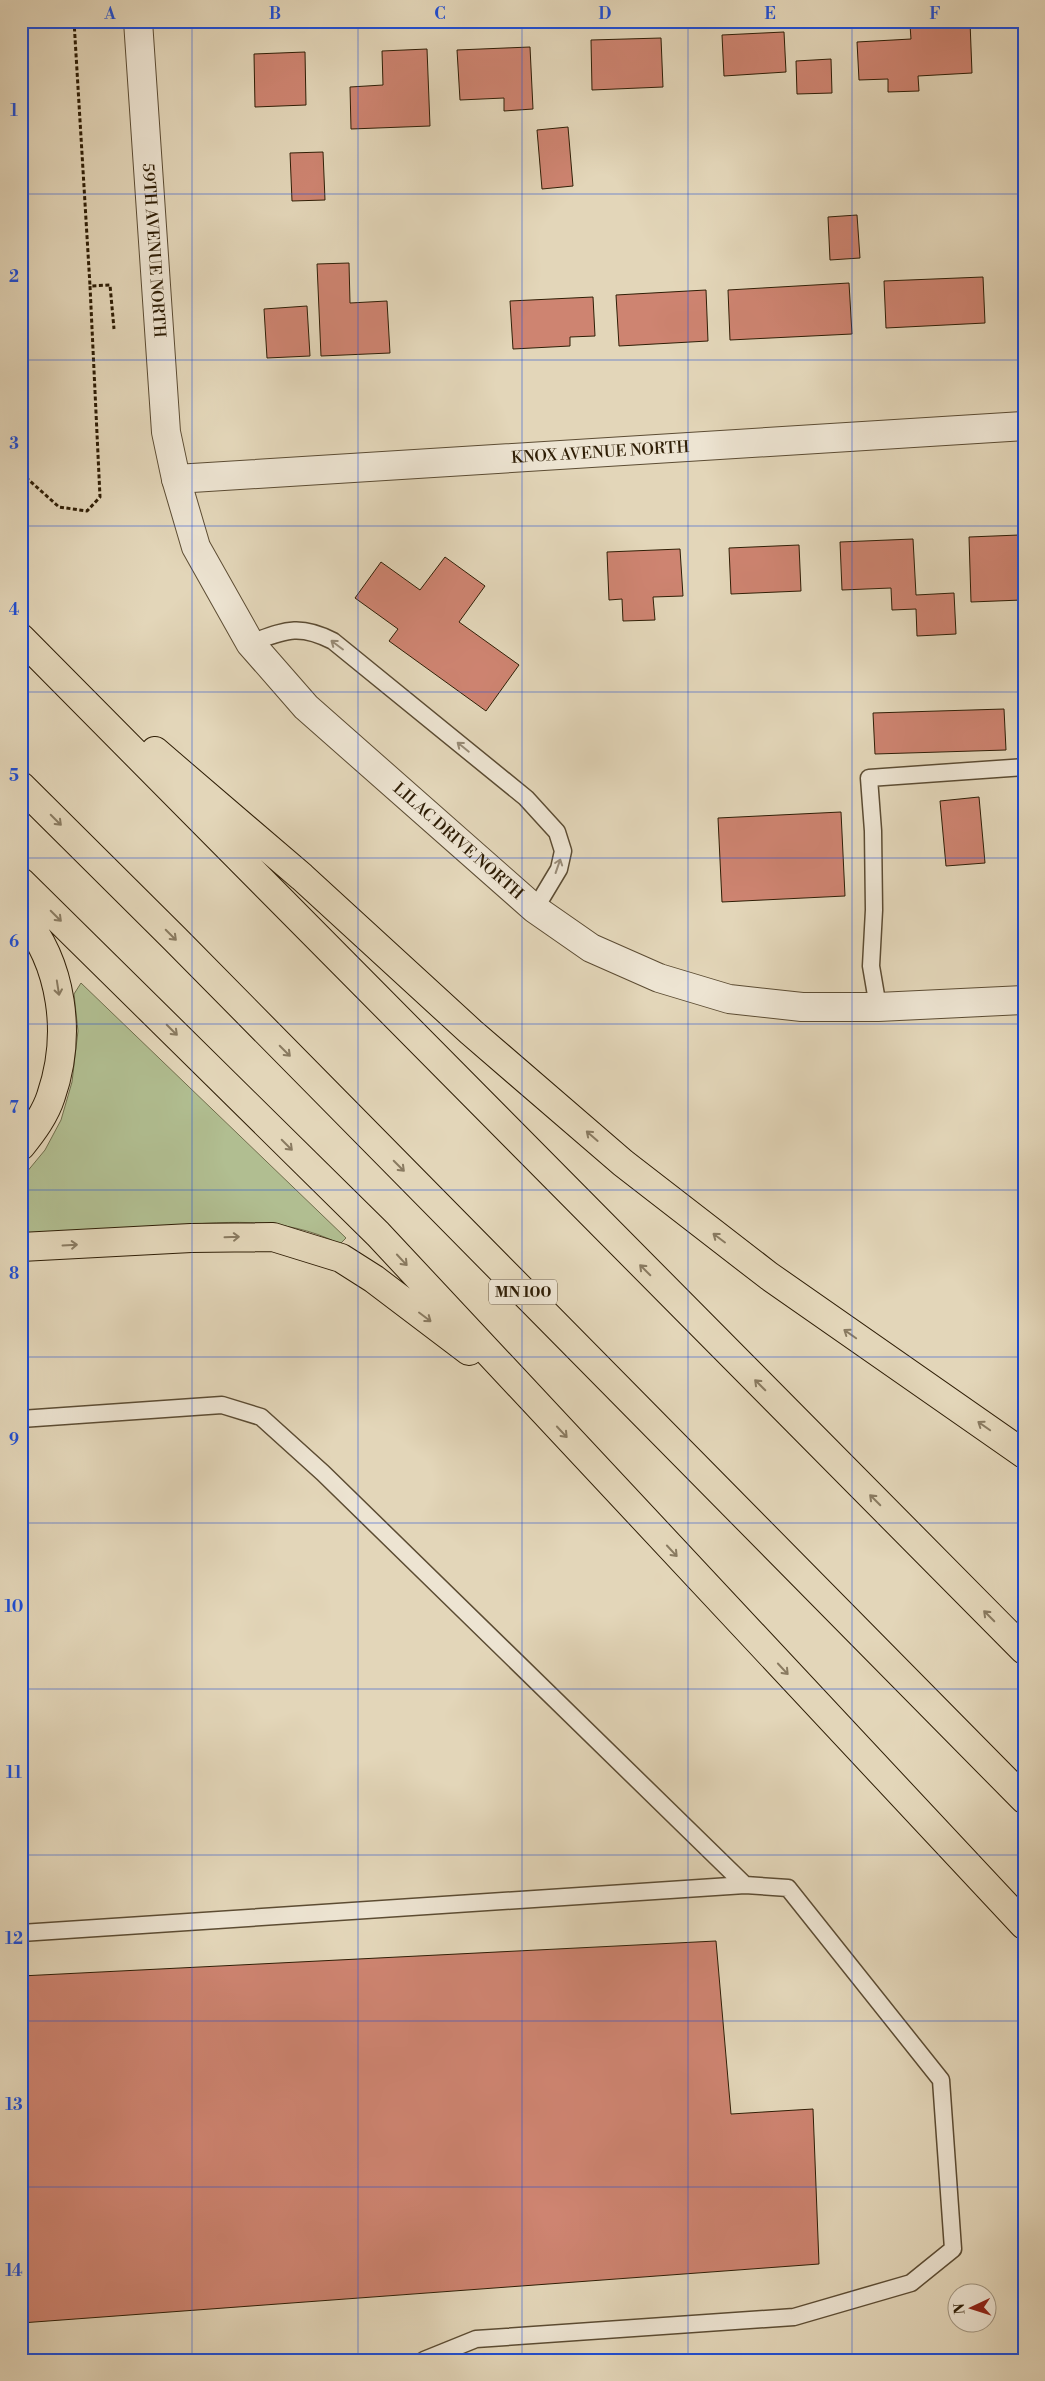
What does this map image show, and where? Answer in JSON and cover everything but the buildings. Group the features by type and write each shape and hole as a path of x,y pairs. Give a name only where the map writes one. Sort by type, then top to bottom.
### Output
{"highway":[{"path":"21,637 302,877 471,1032 623,1163 769,1276 1024,1454"},
{"path":"21,637 1024,1650"},
{"name":"MN 100","path":"21,786 182,946 1024,1799"},
{"path":"21,882 378,1234 1024,1925"},
{"path":"21,914 48,956 57,981 61,1011 59,1064 51,1097 38,1124 21,1146"},
{"path":"21,1247 240,1236 273,1237 311,1248 341,1258 374,1279 529,1396"},
{"path":"879,1770 1024,1900"}],"street":[{"name":"59TH AVENUE NORTH","path":"138,21 166,432 176,479"},
{"name":"KNOX AVENUE NORTH","path":"176,479 1024,426"},
{"name":"LILAC DRIVE NORTH","path":"176,479 196,547 218,591 250,643 306,707 535,909 592,948 659,978 729,999 802,1007 878,1007 1024,1000"}],"lane":[{"path":"250,643 286,630 314,631 333,641 526,798 557,832 563,851 558,869 535,909"},
{"path":"878,1007 871,966 874,910 873,831 869,778 1024,767"},
{"path":"21,1419 222,1405 261,1417 323,1473 745,1885"},
{"path":"21,1933 745,1885 788,1888 941,2080 953,2249 911,2283 794,2317 476,2339 424,2360"}],"path":[{"path":"21,473 59,507 87,511 100,497 90,286 74,21"},
{"path":"90,286 110,285 114,329"}],"green space":[{"path":"81,983 346,1238 340,1244 318,1234 296,1228 273,1224 228,1222 21,1234 21,1179 45,1150 61,1120 72,1082 78,1031 74,994"}]}
